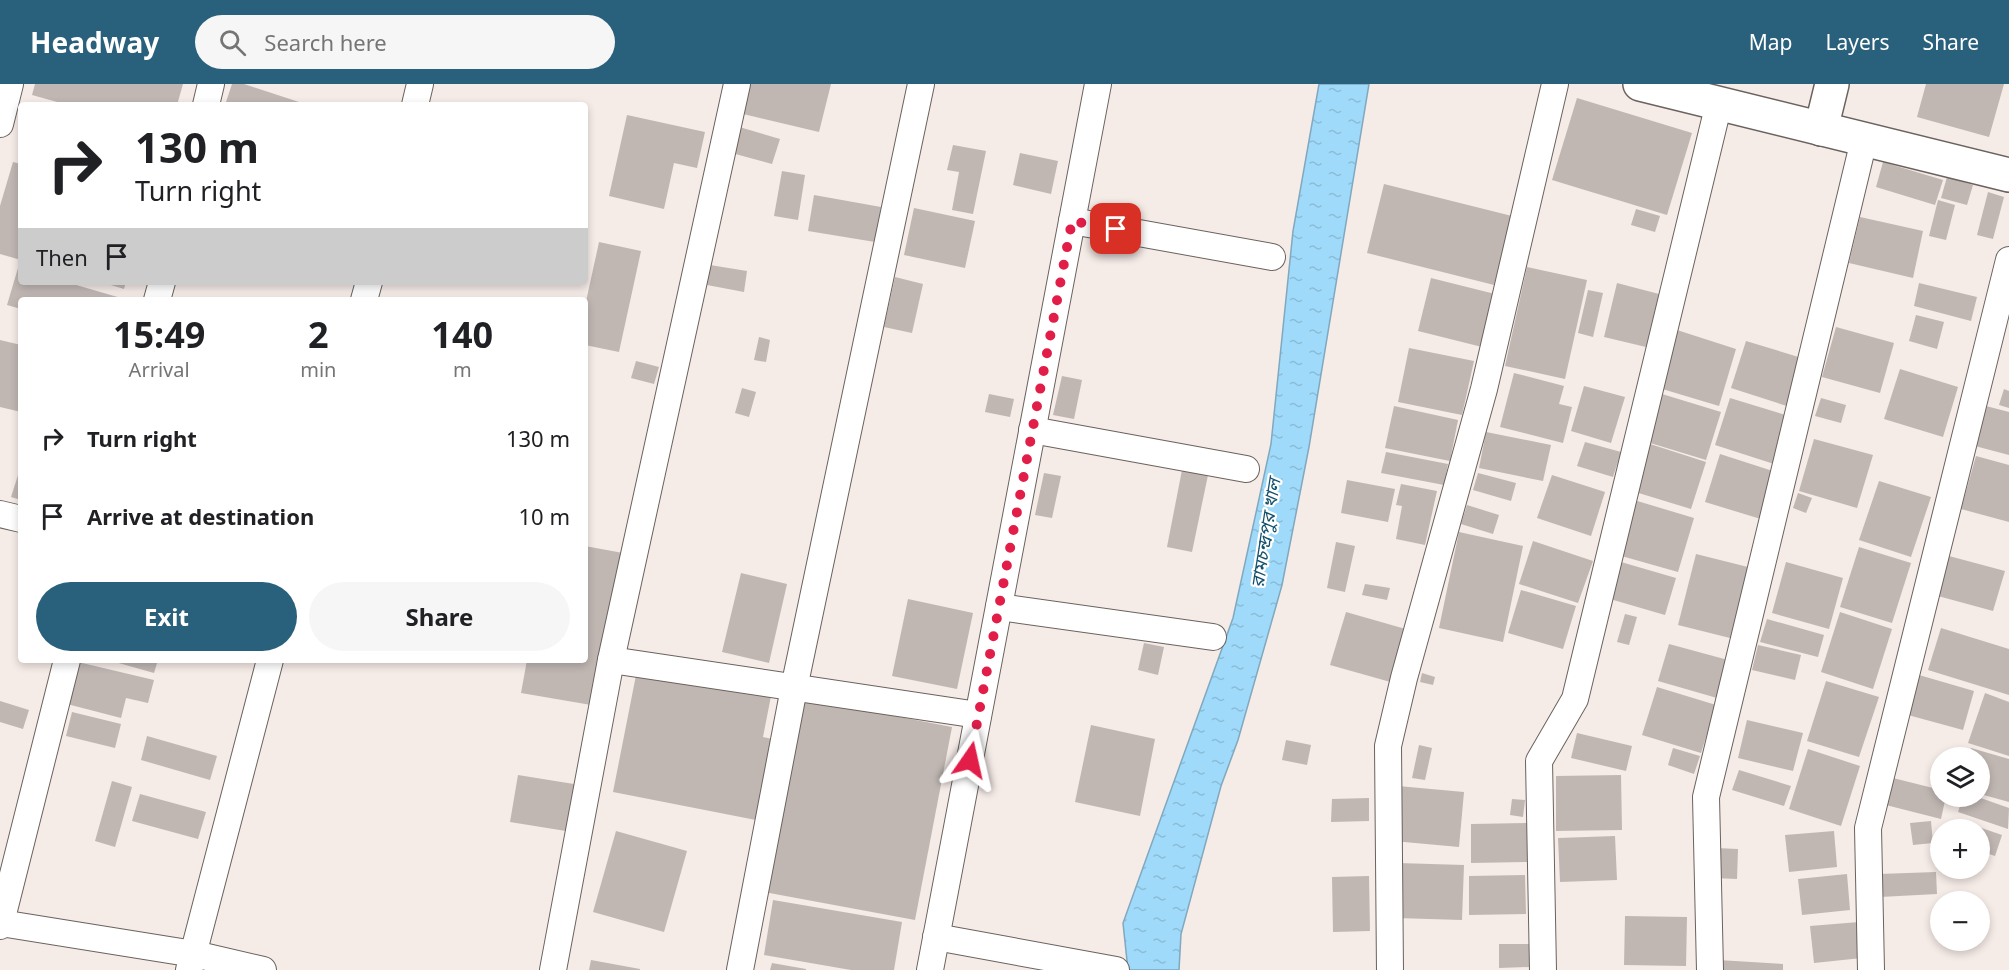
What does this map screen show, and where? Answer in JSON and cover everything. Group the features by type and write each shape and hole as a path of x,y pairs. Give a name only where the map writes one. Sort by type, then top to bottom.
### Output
{"street":[{"path":"0,124 10,84"},
{"path":"207,102 211,84"},
{"path":"416,102 420,84"},
{"path":"553,970 611,660 737,84"},
{"path":"740,970 794,688 921,84"},
{"path":"930,970 1098,84"},
{"path":"1390,970 1388,746 1404,678 1484,389 1556,84"},
{"path":"1640,84 1864,140 2008,171"},
{"path":"1821,129 1832,84"},
{"path":"1543,970 1539,761 1575,699 1719,104"},
{"path":"1710,970 1706,797 1864,140"},
{"path":"1072,221 1272,257"},
{"path":"1872,970 1868,828 2009,260"},
{"path":"1032,430 1246,469"},
{"path":"0,514 18,518"},
{"path":"999,607 1213,637"},
{"path":"611,660 978,715"},
{"path":"66,663 0,925 191,962 263,970"},
{"path":"191,962 269,663"},
{"path":"936,937 1116,970"}],"water":[{"name":"রামচন্দ্রপুর খাল","path":"1319,84 1369,84 1309,447 1282,585 1238,740 1221,786 1181,934 1179,970 1128,970 1123,923 1233,618 1271,444 1293,231"}],"building":[{"path":"35,84 183,84 178,102 57,102 32,95"},
{"path":"232,84 244,84 299,102 226,102"},
{"path":"746,84 831,84 819,132 739,113"},
{"path":"1926,84 2004,84 1989,137 1917,117"},
{"path":"1577,98 1692,133 1667,215 1552,180"},
{"path":"627,115 705,132 697,168 674,163 664,209 609,196"},
{"path":"736,126 780,139 772,164 728,152"},
{"path":"953,145 986,151 973,214 952,210 959,172 947,170"},
{"path":"1020,153 1058,161 1051,194 1013,185"},
{"path":"13,162 18,163 18,259 0,254 0,206"},
{"path":"1883,162 1943,180 1935,205 1876,187"},
{"path":"782,171 805,175 798,220 774,216"},
{"path":"1947,177 1973,185 1967,205 1941,198"},
{"path":"1384,184 1512,216 1494,285 1367,253"},
{"path":"1988,192 2004,197 1993,239 1977,235"},
{"path":"814,195 881,207 875,242 808,231"},
{"path":"1938,200 1955,205 1946,240 1929,236"},
{"path":"914,208 975,221 965,268 904,255"},
{"path":"1636,209 1660,216 1655,232 1631,225"},
{"path":"1860,217 1923,231 1913,278 1849,263"},
{"path":"599,242 641,251 619,352 588,346 587,297"},
{"path":"710,265 747,271 744,292 707,285"},
{"path":"1527,267 1587,280 1565,379 1505,366"},
{"path":"18,268 18,285 76,285 118,297 18,297 18,308 7,305"},
{"path":"895,277 923,284 912,333 884,327"},
{"path":"1431,278 1495,294 1482,347 1418,331"},
{"path":"1617,283 1659,294 1646,347 1604,337"},
{"path":"1919,283 1977,297 1971,321 1914,306"},
{"path":"111,285 125,285 124,289"},
{"path":"1588,290 1603,293 1593,337 1578,333"},
{"path":"1916,315 1944,322 1937,349 1909,341"},
{"path":"1836,327 1894,343 1880,393 1822,377"},
{"path":"1677,330 1736,349 1719,406 1659,388"},
{"path":"759,337 770,340 766,362 754,360"},
{"path":"0,340 18,344 18,411 0,407"},
{"path":"1746,341 1805,359 1790,407 1731,388"},
{"path":"1409,348 1474,361 1462,415 1398,402"},
{"path":"636,361 659,367 654,384 631,378"},
{"path":"1900,369 1958,387 1943,437 1884,419"},
{"path":"1514,373 1564,386 1559,404 1572,407 1563,443 1500,427"},
{"path":"1062,376 1082,380 1074,419 1053,415"},
{"path":"1584,386 1625,397 1611,443 1571,431"},
{"path":"742,388 756,392 749,417 735,413"},
{"path":"2004,389 2009,391 2009,408 1999,405"},
{"path":"989,394 1014,399 1010,417 985,412"},
{"path":"1662,394 1721,412 1706,460 1647,442"},
{"path":"1730,398 1789,416 1774,464 1715,445"},
{"path":"1821,398 1846,405 1841,423 1815,416"},
{"path":"1394,406 1458,420 1450,461 1385,448"},
{"path":"1986,406 2009,412 2009,455 1975,446"},
{"path":"1486,432 1551,445 1543,481 1479,468"},
{"path":"1814,439 1873,455 1857,508 1799,491"},
{"path":"1585,442 1621,452 1613,477 1577,466"},
{"path":"1647,443 1706,462 1691,509 1632,491"},
{"path":"1386,452 1448,464 1444,485 1381,473"},
{"path":"1720,454 1779,473 1764,520 1705,502"},
{"path":"1976,456 2009,465 2009,522 1961,509"},
{"path":"1182,470 1208,475 1192,552 1167,547"},
{"path":"1044,473 1061,476 1052,518 1035,515"},
{"path":"1478,473 1516,483 1511,501 1473,490"},
{"path":"18,475 18,499 11,497"},
{"path":"1552,475 1605,492 1591,536 1537,518"},
{"path":"1347,480 1395,489 1388,522 1341,513"},
{"path":"1879,481 1931,497 1911,557 1859,540"},
{"path":"1401,484 1437,491 1425,545 1396,539 1402,506 1396,505"},
{"path":"1798,493 1812,498 1806,513 1793,508"},
{"path":"1634,500 1694,518 1678,572 1618,555"},
{"path":"1467,505 1499,515 1493,534 1461,524"},
{"path":"1459,532 1523,546 1503,642 1439,628"},
{"path":"1533,541 1593,561 1578,603 1519,584"},
{"path":"1336,542 1355,546 1345,592 1327,588"},
{"path":"588,547 623,553 597,706 521,693 526,663 588,663"},
{"path":"1859,547 1911,563 1892,623 1840,607"},
{"path":"1696,554 1752,568 1734,639 1678,625"},
{"path":"1949,556 2005,571 1993,611 1938,596"},
{"path":"1621,562 1676,578 1665,615 1610,599"},
{"path":"1786,562 1843,578 1829,629 1772,613"},
{"path":"741,573 787,584 769,663 722,652"},
{"path":"1365,584 1390,588 1387,600 1362,595"},
{"path":"1521,590 1576,606 1563,649 1508,633"},
{"path":"908,599 973,613 957,689 892,676"},
{"path":"1346,612 1409,630 1394,683 1330,665"},
{"path":"1840,612 1892,629 1873,689 1821,672"},
{"path":"1625,614 1637,617 1629,645 1617,642"},
{"path":"1767,619 1824,635 1818,657 1760,642"},
{"path":"1941,628 2009,649 2009,695 1928,670"},
{"path":"1144,643 1164,647 1158,675 1138,670"},
{"path":"1669,644 1728,660 1717,698 1658,681"},
{"path":"1758,645 1801,655 1795,680 1752,670"},
{"path":"78,663 154,680 148,703 126,698 121,718 67,704"},
{"path":"119,663 157,663 154,673"},
{"path":"638,665 772,691 763,737 777,740 761,821 613,792"},
{"path":"1422,673 1435,677 1433,685 1420,682"},
{"path":"1919,675 1974,691 1963,730 1908,715"},
{"path":"1826,681 1879,697 1859,757 1807,741"},
{"path":"1657,687 1716,705 1701,753 1642,735"},
{"path":"1985,693 2009,702 2009,756 1990,750 1990,747 1968,743"},
{"path":"801,698 952,727 915,920 764,892"},
{"path":"0,701 29,710 23,729 0,722"},
{"path":"72,712 121,724 115,748 66,736"},
{"path":"1747,720 1803,733 1793,771 1738,758"},
{"path":"1091,725 1155,739 1140,816 1075,802"},
{"path":"1577,733 1632,746 1626,771 1571,758"},
{"path":"147,736 217,756 210,780 141,760"},
{"path":"1286,740 1311,745 1307,765 1282,760"},
{"path":"1419,745 1432,748 1425,780 1412,778"},
{"path":"1673,748 1700,756 1694,774 1668,765"},
{"path":"1808,749 1860,766 1841,826 1789,809"},
{"path":"1990,754 2009,759 2009,802 1990,797"},
{"path":"1739,770 1791,786 1784,806 1732,790"},
{"path":"518,775 580,785 572,832 510,822"},
{"path":"1621,775 1622,830 1556,831 1556,776"},
{"path":"1889,777 1930,787 1930,807 1944,807 1941,819 1882,804"},
{"path":"112,781 132,787 115,847 95,841"},
{"path":"1398,786 1464,792 1459,847 1393,841"},
{"path":"140,794 206,812 198,839 132,821"},
{"path":"1369,798 1369,821 1331,822 1332,799"},
{"path":"1512,799 1525,800 1523,817 1510,815"},
{"path":"1990,801 2009,808 2008,829 1990,823 1990,819 1979,819 1958,812 1960,807 1990,807"},
{"path":"1930,821 1930,843 1913,845 1910,823"},
{"path":"1528,823 1528,862 1471,863 1471,824"},
{"path":"616,831 687,851 664,932 593,912"},
{"path":"1834,831 1837,867 1789,872 1785,835"},
{"path":"1990,831 2002,835 1995,856 1990,854"},
{"path":"1615,836 1617,880 1560,882 1558,838"},
{"path":"1716,848 1738,849 1737,879 1714,878"},
{"path":"1398,863 1464,865 1462,920 1396,918"},
{"path":"1930,872 1930,879 1936,879 1937,891 1930,891 1930,894 1880,897 1879,874"},
{"path":"1847,874 1850,910 1802,915 1798,879"},
{"path":"1525,875 1526,914 1469,915 1469,876"},
{"path":"1369,876 1370,931 1333,932 1332,877"},
{"path":"773,900 902,922 894,970 851,970 764,955"},
{"path":"1625,916 1687,917 1686,966 1624,965"},
{"path":"1859,922 1862,958 1814,963 1810,926"},
{"path":"1499,944 1529,944 1529,967 1499,968"},
{"path":"591,960 640,969 640,970 589,970"},
{"path":"1718,960 1783,964 1783,970 1719,970"},
{"path":"772,963 806,969 806,970 770,970"}],"route":[{"path":"970,760 1072,221 1116,229"}]}
